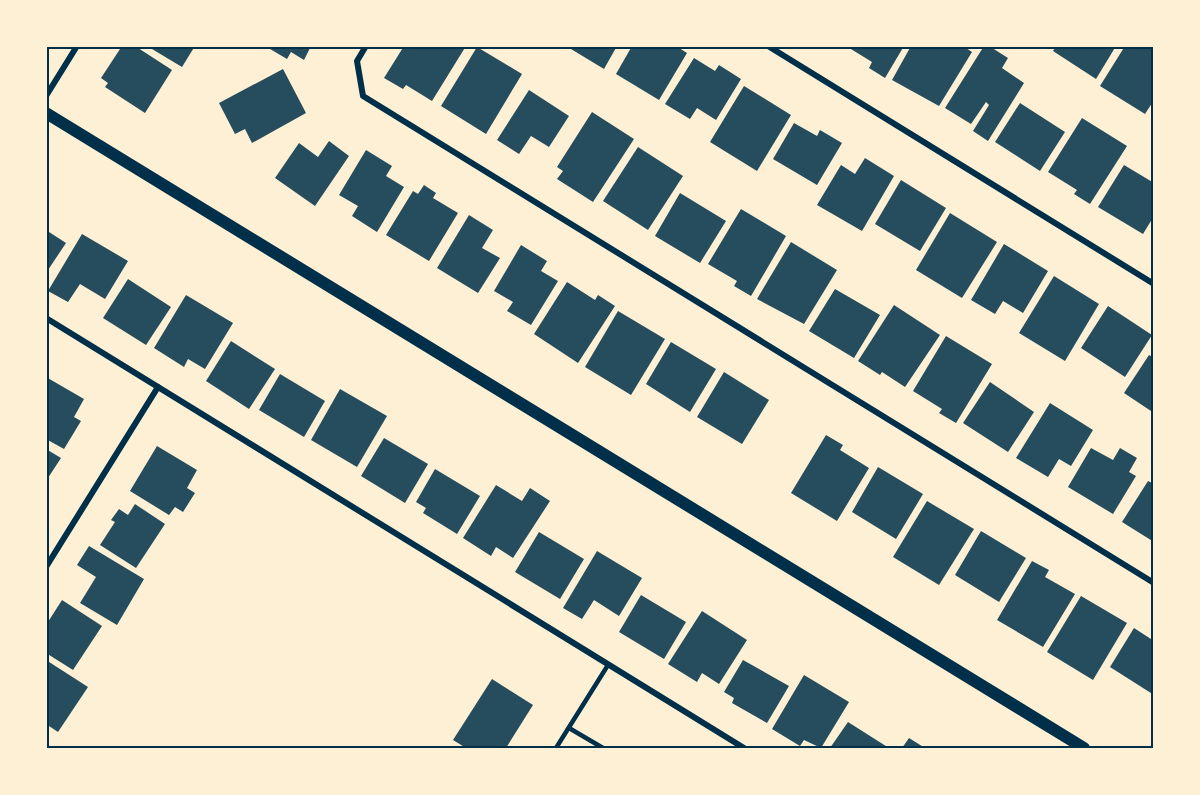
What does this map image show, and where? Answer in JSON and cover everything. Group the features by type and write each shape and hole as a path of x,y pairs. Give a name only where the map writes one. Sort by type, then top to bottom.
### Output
{"main road":[{"path":"46,113 1084,748"}],"street":[{"path":"46,96 77,46"},
{"path":"366,46 357,61 363,96 1154,583"},
{"path":"768,46 1154,284"},
{"path":"46,318 744,748"},
{"path":"46,567 158,387"}],"lane":[{"path":"556,748 608,665"},
{"path":"569,728 603,748"}],"building":[{"path":"122,46 135,46 172,70 145,113 105,87 108,83 101,78"},
{"path":"147,46 195,46 182,67"},
{"path":"265,46 311,46 304,60 291,52 287,59"},
{"path":"404,46 466,46 432,101 406,85 403,89 384,78"},
{"path":"566,46 617,46 604,69"},
{"path":"632,46 676,46 687,53 659,100 616,74"},
{"path":"846,46 904,46 885,78 869,68 872,62"},
{"path":"911,46 963,46 972,52 939,106 892,80"},
{"path":"984,46 989,46 1008,58 1002,68 1024,83 988,141 973,131 989,105 986,102 971,124 945,108"},
{"path":"1056,46 1116,46 1096,79 1053,51"},
{"path":"1125,46 1154,46 1154,100 1145,114 1100,86"},
{"path":"477,47 522,74 486,134 441,106"},
{"path":"694,58 715,71 719,65 741,79 716,120 697,108 690,119 665,104"},
{"path":"283,69 306,113 252,143 245,129 235,134 219,103"},
{"path":"744,86 791,115 757,171 710,142"},
{"path":"529,90 569,116 549,147 531,136 519,154 497,140"},
{"path":"1020,103 1065,132 1040,171 995,142"},
{"path":"592,112 634,139 593,202 557,179 563,171 557,167"},
{"path":"1082,118 1127,146 1090,204 1074,194 1077,190 1048,172"},
{"path":"794,123 817,136 820,130 842,143 817,185 773,159"},
{"path":"329,141 349,156 315,206 275,178 299,143 318,157"},
{"path":"638,147 683,176 648,230 603,201"},
{"path":"366,150 392,166 386,176 404,187 377,232 352,216 358,206 339,195"},
{"path":"865,158 894,176 862,231 817,205 841,165 855,174"},
{"path":"1124,165 1154,183 1154,216 1143,234 1098,207"},
{"path":"901,180 946,208 920,251 875,224"},
{"path":"424,185 436,193 433,198 458,213 429,261 386,235 413,191 418,194"},
{"path":"680,193 726,221 700,263 655,236"},
{"path":"741,209 786,236 751,296 734,286 737,281 708,264"},
{"path":"950,213 997,242 962,298 916,270"},
{"path":"469,215 493,230 482,248 500,258 478,293 437,268"},
{"path":"46,230 66,243 46,273"},
{"path":"82,234 128,261 105,299 80,284 68,302 48,291"},
{"path":"791,242 837,270 804,324 757,299"},
{"path":"1004,244 1048,271 1023,313 1003,301 995,314 971,300"},
{"path":"521,245 547,261 541,271 558,281 531,325 507,311 513,302 494,291"},
{"path":"1054,276 1099,304 1065,361 1019,333"},
{"path":"128,279 171,307 146,345 103,318"},
{"path":"567,282 595,300 598,295 615,306 578,363 534,334"},
{"path":"835,289 880,315 854,358 809,331"},
{"path":"186,295 233,323 205,369 188,359 184,367 154,348"},
{"path":"894,305 940,335 905,387 882,372 880,375 858,361"},
{"path":"1108,306 1152,335 1125,377 1081,348"},
{"path":"618,311 665,339 631,395 585,367"},
{"path":"946,336 992,364 956,423 939,413 942,409 913,391"},
{"path":"231,341 275,369 249,409 206,381"},
{"path":"671,342 716,369 690,412 646,384"},
{"path":"1149,355 1154,358 1154,413 1124,393"},
{"path":"724,372 769,400 742,444 697,417"},
{"path":"280,374 325,401 304,437 259,410"},
{"path":"46,377 84,399 74,417 81,421 64,449 46,439"},
{"path":"990,382 1034,412 1008,452 963,423"},
{"path":"340,389 387,416 357,467 311,440"},
{"path":"1050,403 1093,430 1071,466 1059,459 1048,477 1016,458"},
{"path":"826,435 843,445 840,450 869,468 837,521 791,493"},
{"path":"384,438 428,464 405,503 361,476"},
{"path":"157,446 197,470 187,488 195,493 183,512 175,507 169,515 130,491"},
{"path":"1091,448 1113,460 1120,448 1137,458 1129,472 1136,476 1113,514 1068,487"},
{"path":"46,449 61,458 46,481"},
{"path":"878,467 923,494 896,539 852,512"},
{"path":"435,469 480,496 457,534 423,513 426,508 416,502"},
{"path":"1148,481 1154,484 1154,542 1122,522"},
{"path":"496,485 522,501 530,488 550,501 513,558 496,547 491,556 463,538"},
{"path":"927,501 974,529 939,585 893,557"},
{"path":"135,504 165,524 136,568 100,545 115,522 111,520 119,509 128,515"},
{"path":"981,531 1026,558 999,602 955,575"},
{"path":"539,532 584,559 560,599 515,572"},
{"path":"89,546 144,579 117,625 80,603 96,577 77,565"},
{"path":"597,551 642,578 619,616 594,600 582,619 563,608"},
{"path":"1032,561 1049,570 1045,577 1075,594 1043,647 997,620"},
{"path":"641,595 686,622 664,659 619,632"},
{"path":"1081,596 1127,623 1093,680 1047,652"},
{"path":"62,600 102,626 73,670 46,653 46,625"},
{"path":"702,611 747,640 719,684 702,673 697,682 668,664"},
{"path":"1134,628 1154,641 1154,695 1110,667"},
{"path":"46,660 88,687 58,732 46,724"},
{"path":"743,660 789,686 767,723 732,703 734,698 724,692"},
{"path":"804,675 849,702 821,748 804,740 800,746 772,729"},
{"path":"492,679 533,705 506,748 466,748 453,740"},
{"path":"848,722 889,748 830,748"},
{"path":"909,738 925,748 902,748"}]}
